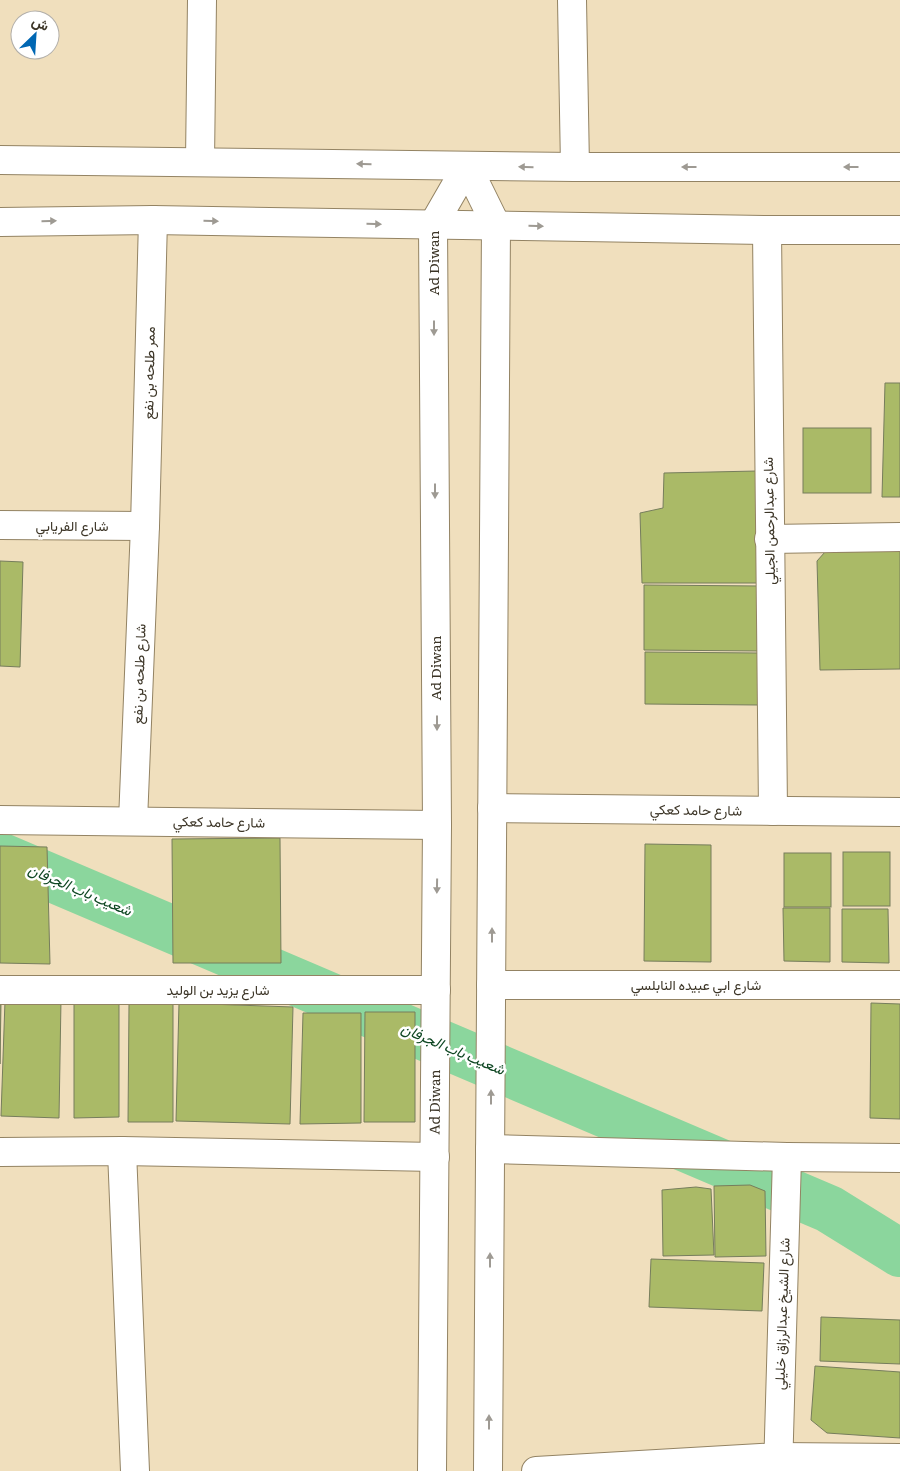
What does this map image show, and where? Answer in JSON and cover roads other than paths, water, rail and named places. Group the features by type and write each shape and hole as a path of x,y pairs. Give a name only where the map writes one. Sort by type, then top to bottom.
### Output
{"street":[{"path":"200,162 202,0"},
{"path":"572,0 575,167"},
{"path":"0,160 575,167 900,167"},
{"path":"467,166 496,225 488,1471"},
{"name":"Ad Diwan","path":"432,1471 438,825 433,225 467,166"},
{"path":"0,222 153,220 767,230 900,230"},
{"name":"ممر طلحه بن نفع","path":"145,526 153,220"},
{"name":"شارع عبدالرحمن الجيلي","path":"767,230 773,811"},
{"name":"شارع الفريابي","path":"0,525 145,526"},
{"name":"شارع طلحه بن نفع","path":"133,821 145,526"},
{"path":"769,539 900,537"},
{"name":"شارع حامد كعكي","path":"492,808 900,812"},
{"name":"شارع حامد كعكي","path":"0,820 438,825"},
{"name":"شارع ابي عبيده النابلسي","path":"491,985 900,985"},
{"name":"شارع يزيد بن الوليد","path":"0,990 436,990"},
{"path":"490,1150 900,1158"},
{"path":"0,1152 122,1151 435,1156"},
{"path":"122,1151 135,1471"},
{"name":"شارع الشيخ عبدالرزاق خليلي","path":"778,1464 787,1157"},
{"path":"536,1471 778,1464 900,1458"}],"waterway":[{"name":"شعيب باب الجرفان","path":"0,856 829,1209 900,1253"}]}
